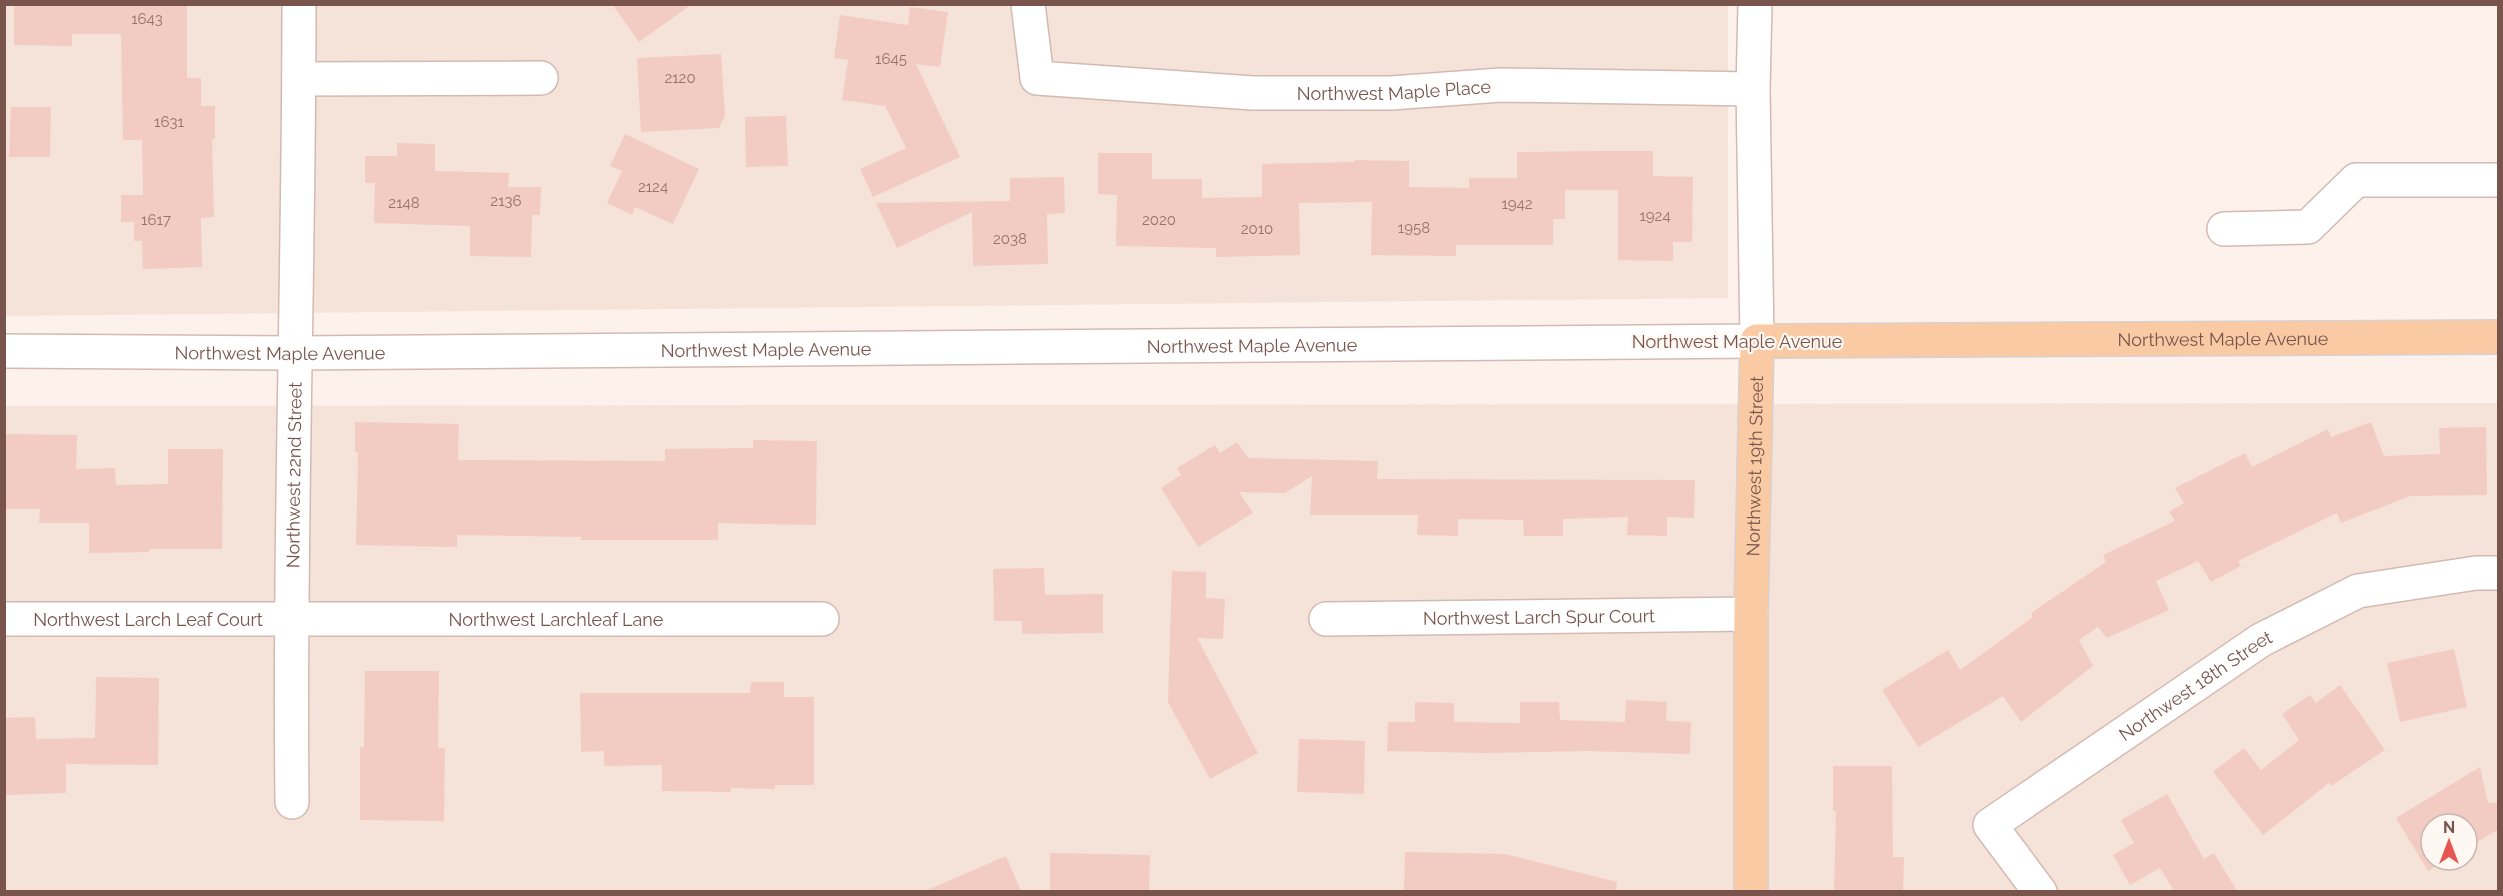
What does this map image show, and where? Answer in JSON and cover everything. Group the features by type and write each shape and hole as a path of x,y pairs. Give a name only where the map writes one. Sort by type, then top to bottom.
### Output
{"main road":[{"name":"Northwest Maple Avenue","path":"1757,341 2499,337"},
{"name":"Northwest 19th Street","path":"1751,891 1751,614 1757,341"}],"street":[{"name":"Northwest 22nd Street","path":"292,802 290,620 296,352 298,4"},
{"name":"Northwest Maple Place","path":"1028,4 1036,78 1253,93 1391,93 1501,85 1753,89"},
{"name":"Northwest 19th Street","path":"1755,4 1753,89 1757,341"},
{"path":"298,79 542,78"},
{"path":"2224,229 2308,227 2356,180 2499,180"},
{"name":"Northwest Maple Avenue","path":"4,351 296,352 1757,341"},
{"name":"Northwest 18th Street","path":"2040,891 1990,825 2261,640 2358,591 2476,573 2499,573"},
{"name":"Northwest Larch Spur Court","path":"1326,619 1751,614"},
{"name":"Northwest Larch Leaf Court","path":"4,619 290,620"},
{"name":"Northwest Larchleaf Lane","path":"290,620 822,619"}],"shaded area":[{"path":"4,5 1728,5 1728,298 5,316"},
{"path":"2498,403 2498,891 5,891 4,406"}],"building":[{"path":"14,4 187,4 187,78 201,78 201,106 215,106 215,139 212,139 214,217 201,218 202,267 143,269 142,241 134,241 134,222 121,222 121,195 143,195 142,140 123,140 121,34 72,34 72,46 14,45"},
{"path":"612,4 692,4 639,42"},
{"path":"910,7 948,12 940,67 916,64 960,157 873,197 860,169 906,148 885,106 842,100 848,60 834,58 840,15 908,25"},
{"path":"721,54 725,115 719,128 641,132 637,58"},
{"path":"11,107 51,107 50,157 9,157"},
{"path":"786,116 788,166 746,167 745,117"},
{"path":"625,134 699,169 673,224 635,207 632,215 607,203 622,171 610,166"},
{"path":"397,143 435,144 435,171 509,173 508,187 541,187 540,215 532,215 531,257 470,256 470,226 374,223 375,183 365,183 365,156 397,156"},
{"path":"1653,151 1653,176 1693,177 1692,242 1673,242 1673,261 1618,260 1618,190 1565,190 1565,219 1553,219 1553,245 1456,245 1456,256 1371,255 1372,202 1299,203 1300,255 1216,257 1216,248 1116,246 1117,195 1098,194 1098,153 1152,153 1152,179 1202,179 1202,198 1262,197 1262,164 1355,162 1355,160 1409,161 1409,187 1469,188 1469,178 1517,178 1517,152"},
{"path":"1064,177 1065,213 1047,214 1048,264 973,266 972,212 897,248 876,203 1010,201 1010,178"},
{"path":"355,422 459,424 458,460 665,461 665,449 753,448 753,440 817,441 816,525 718,523 718,540 581,540 581,537 457,535 457,547 356,545 358,452 355,452"},
{"path":"2371,422 2384,456 2440,454 2439,428 2486,427 2487,495 2410,496 2341,523 2337,513 2238,561 2241,566 2211,582 2198,561 2156,581 2169,610 2107,638 2098,627 2079,640 2093,666 2021,722 2003,696 1918,747 1882,690 1948,650 1960,670 2033,617 2031,613 2106,562 2103,555 2175,521 2169,512 2184,503 2175,488 2245,453 2252,467 2328,429 2331,437"},
{"path":"4,434 77,435 76,469 115,468 116,485 168,484 168,449 223,449 222,549 149,549 149,552 89,553 89,523 39,523 40,509 4,509"},
{"path":"1237,442 1248,458 1378,461 1377,479 1695,480 1694,518 1667,517 1667,536 1627,535 1628,517 1563,519 1563,536 1524,536 1523,520 1458,519 1458,536 1417,535 1418,515 1310,515 1312,476 1285,493 1239,492 1253,513 1198,547 1161,488 1181,475 1177,468 1215,445 1220,453"},
{"path":"1044,568 1045,595 1103,594 1103,633 1022,634 1022,621 994,621 993,569"},
{"path":"1172,571 1206,572 1206,598 1225,599 1223,639 1197,638 1258,753 1210,779 1168,702"},
{"path":"2454,649 2467,707 2400,722 2387,663"},
{"path":"365,671 439,671 438,748 445,748 444,821 360,820 360,747 364,747"},
{"path":"96,677 159,678 158,765 66,764 66,793 4,795 4,718 35,717 36,739 95,738"},
{"path":"751,682 784,682 784,697 814,697 814,785 775,785 775,789 731,788 731,792 662,791 662,765 604,766 604,751 581,752 580,693 750,693"},
{"path":"2340,685 2385,750 2331,786 2329,783 2263,835 2213,772 2244,748 2261,770 2299,740 2282,714 2310,695 2316,703"},
{"path":"1626,700 1667,702 1666,721 1691,722 1690,754 1587,751 1484,753 1387,751 1388,722 1415,722 1415,702 1454,703 1454,722 1520,723 1520,702 1559,702 1560,720 1625,722"},
{"path":"1299,739 1365,741 1364,794 1297,792"},
{"path":"1833,766 1892,766 1893,857 1904,857 1903,891 1834,891 1836,811 1833,811"},
{"path":"2480,767 2488,803 2499,802 2499,829 2479,841 2479,812 2419,812 2419,856 2396,818"},
{"path":"2167,794 2204,859 2214,853 2237,891 2174,891 2160,868 2130,885 2113,855 2134,843 2121,820"},
{"path":"1405,852 1505,854 1617,882 1616,891 1404,891"},
{"path":"1050,853 1150,855 1149,891 1050,891"},
{"path":"1006,856 1021,891 925,891"}]}
